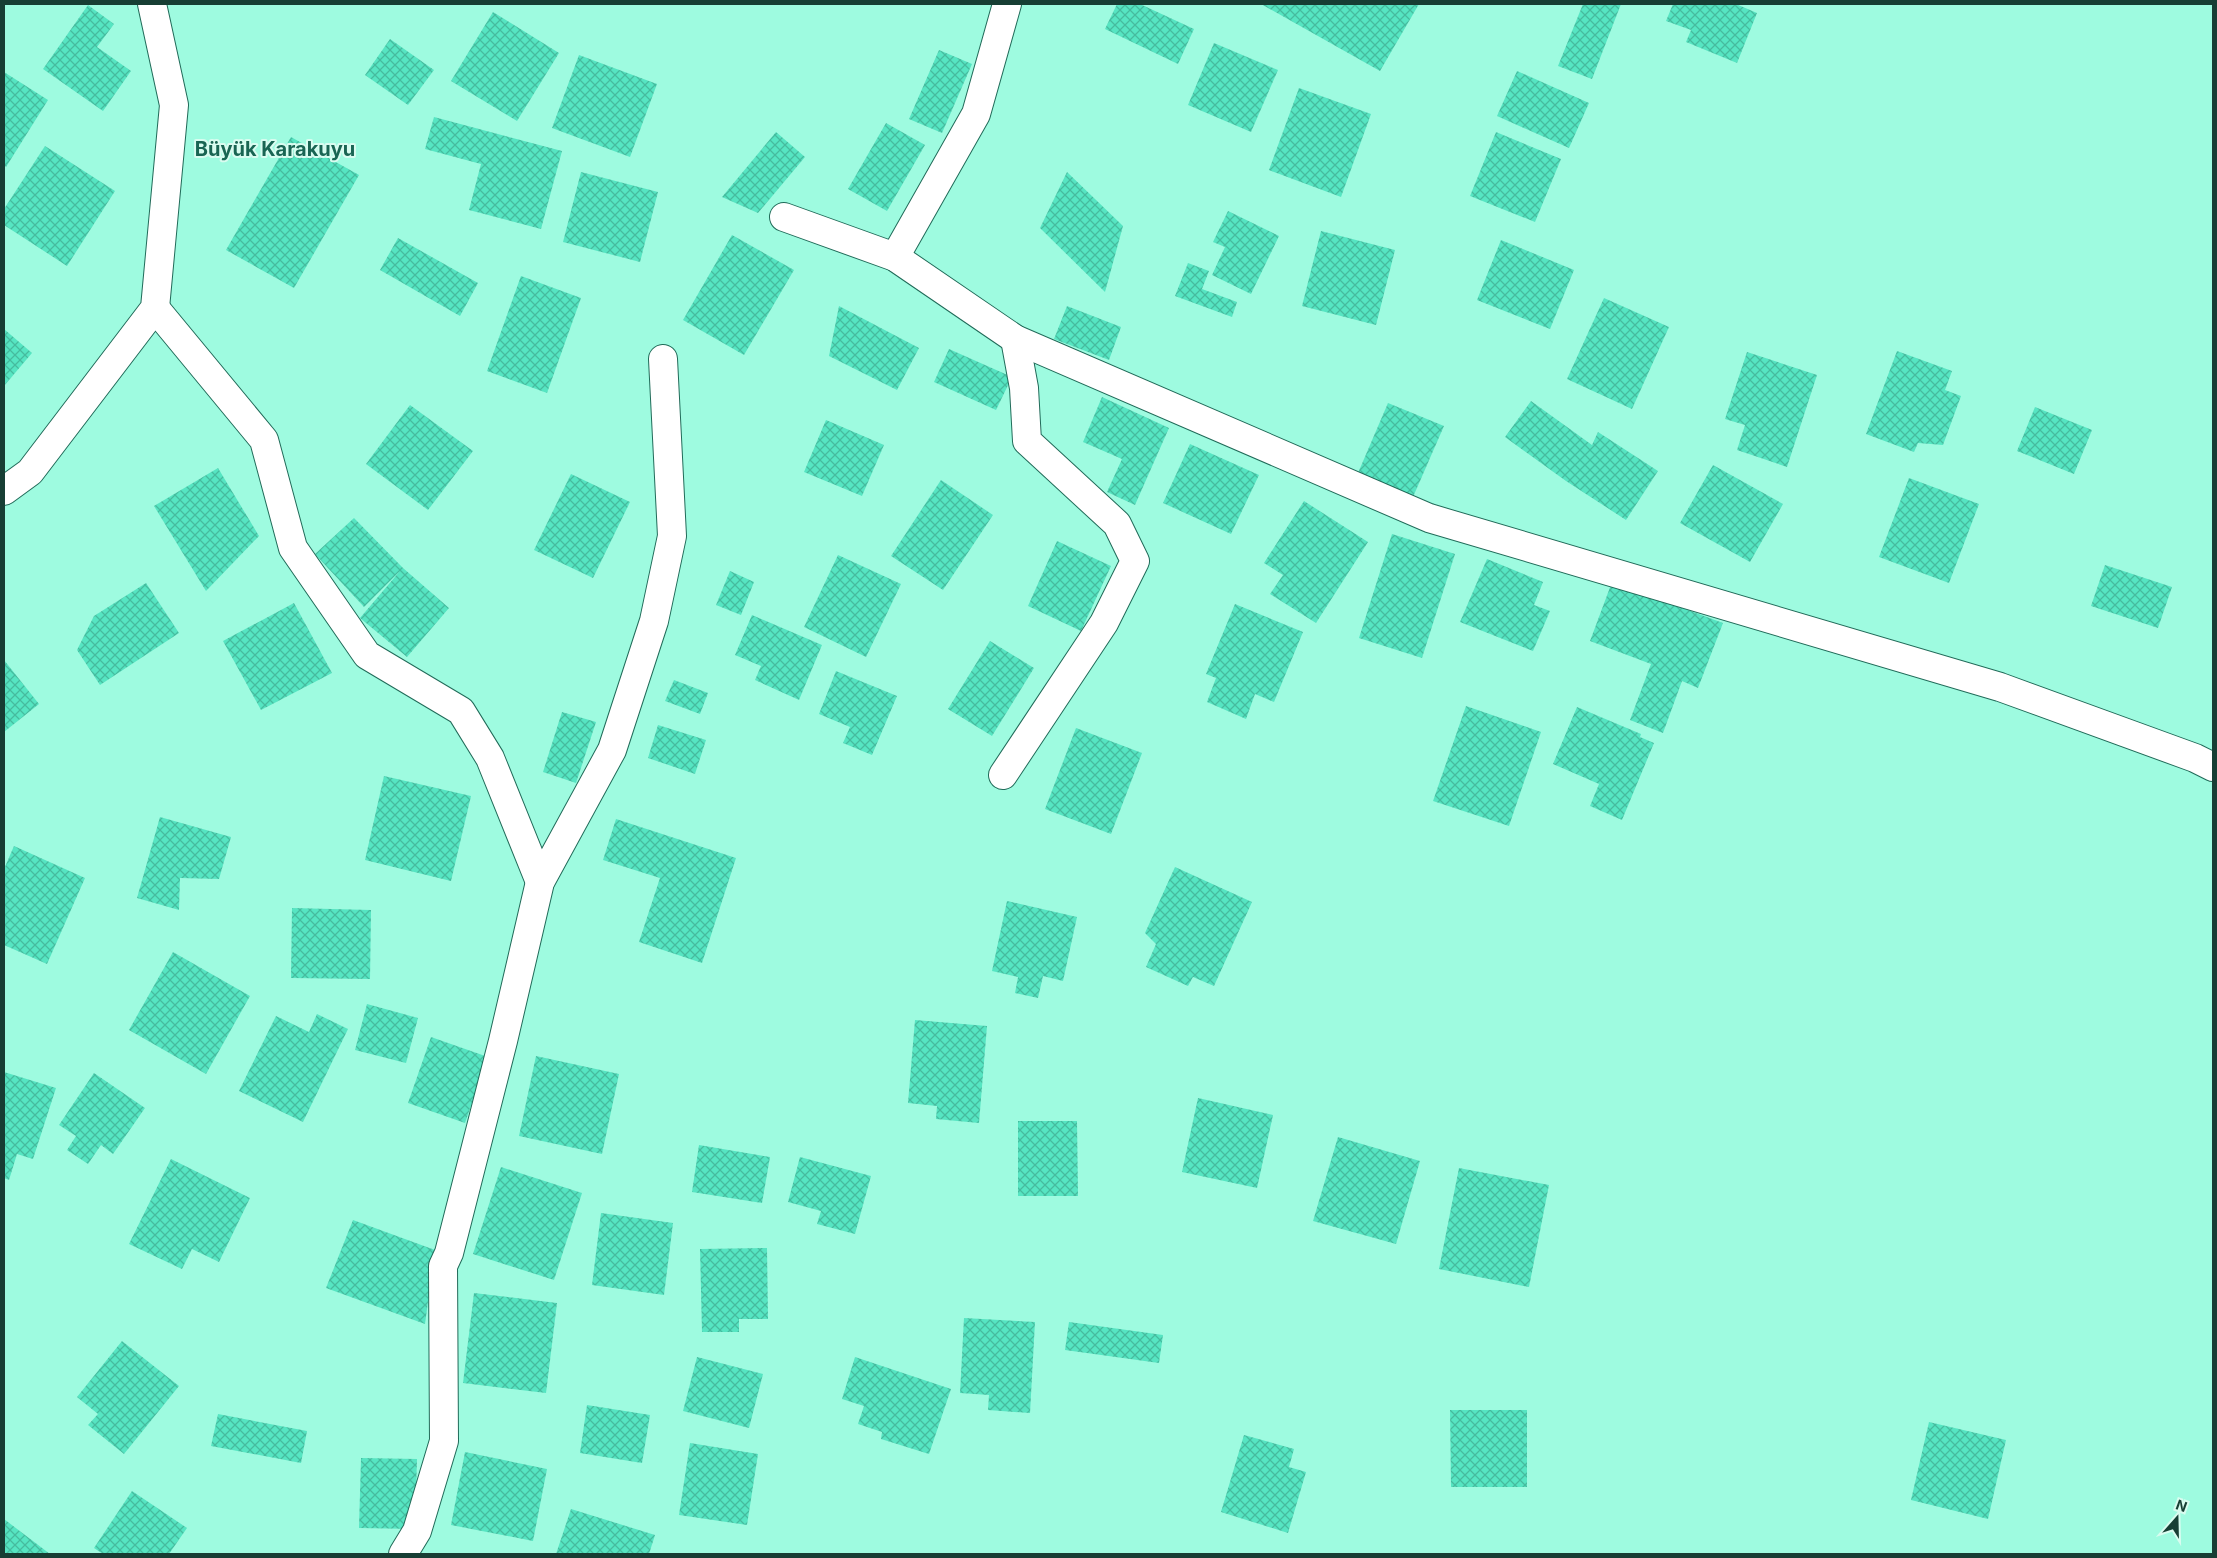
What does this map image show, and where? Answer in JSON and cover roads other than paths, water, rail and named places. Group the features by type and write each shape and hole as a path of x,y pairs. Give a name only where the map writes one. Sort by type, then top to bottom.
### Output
{"street":[{"path":"4,490 30,472 155,308 174,105 152,4"},
{"path":"894,257 976,114 1007,4"},
{"path":"784,217 894,257 1015,339 1429,518 2000,687 2195,758 2213,767"},
{"path":"155,308 264,440 292,548 367,655 461,710 490,758 540,882"},
{"path":"1002,775 1104,622 1135,561 1117,524 1026,441 1024,388 1015,339"},
{"path":"403,1554 417,1531 444,1441 443,1266 450,1253 503,1041 540,882 612,750 654,621 672,536 663,360"}],"district":[{"name":"Büyük Karakuyu","path":"275,149"}]}
